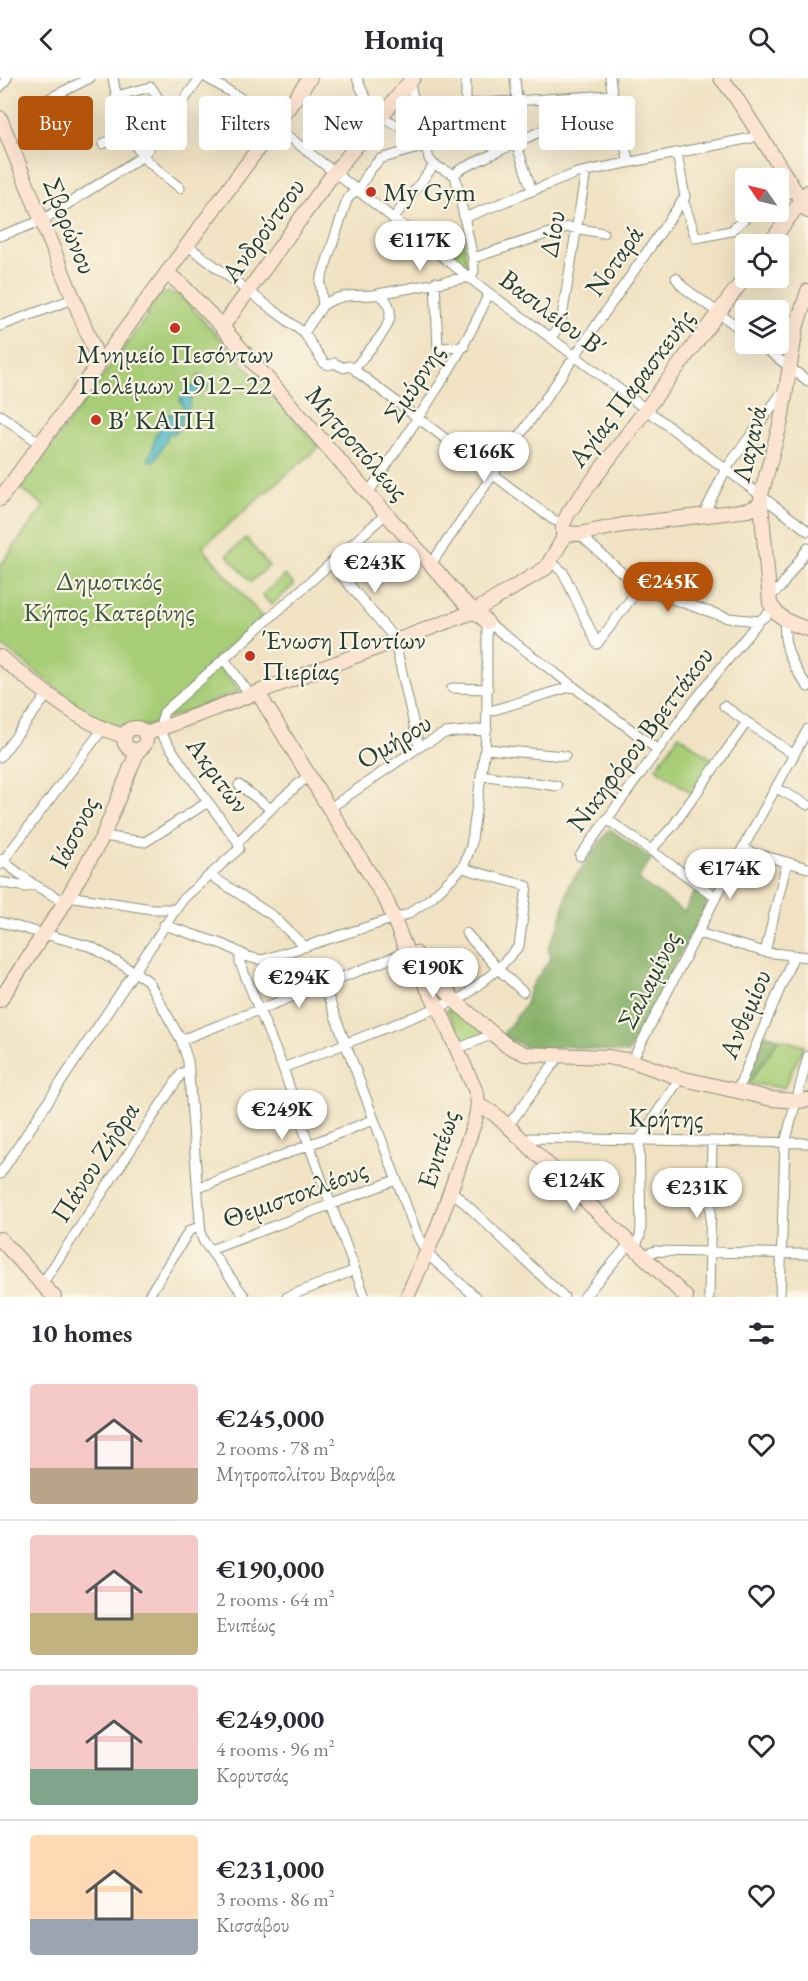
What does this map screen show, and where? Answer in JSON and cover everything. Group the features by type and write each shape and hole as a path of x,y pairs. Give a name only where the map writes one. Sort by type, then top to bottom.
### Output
{"street":[{"path":"0,87 7,78"},
{"path":"54,96 90,78"},
{"path":"113,78 116,96 151,87 157,96"},
{"path":"187,96 200,78"},
{"name":"Βασιλείου Β΄","path":"207,78 234,96"},
{"path":"291,104 310,78"},
{"path":"357,78 363,96"},
{"path":"466,78 466,96"},
{"path":"515,78 517,96"},
{"path":"610,78 612,96"},
{"path":"721,78 803,199 777,234"},
{"path":"410,79 414,96"},
{"name":"Ανδρούτσου","path":"384,111 410,79"},
{"name":"Σβορώνου","path":"1,122 73,299 100,357"},
{"path":"464,218 586,171 751,138 758,134"},
{"name":"Βασιλείου Β΄","path":"291,136 333,174 726,469 761,500 808,531"},
{"path":"141,150 144,156 180,188"},
{"path":"0,236 41,221 144,156 148,150"},
{"path":"0,499 41,444 100,357 188,246 258,150"},
{"name":"Ανδρούτσου","path":"222,327 353,150"},
{"path":"323,304 320,282 347,200 360,187 380,159 411,150"},
{"path":"426,150 434,165 455,175"},
{"path":"455,175 459,170 501,150"},
{"path":"518,150 531,191"},
{"path":"626,150 629,163"},
{"path":"677,153 685,197 683,200 696,238 731,231 741,222"},
{"path":"393,219 434,165"},
{"name":"Δίου","path":"551,338 561,323 586,171"},
{"path":"304,333 323,304 335,297 377,294 470,277 474,272 473,258 455,175"},
{"name":"Νοταρά","path":"431,564 683,200"},
{"path":"473,258 568,227 603,233"},
{"path":"188,246 304,333 324,363 329,365 334,363 344,368 348,366 355,369 564,529 579,534 639,588 728,618 759,621"},
{"name":"Μητροπόλεως","path":"167,273 184,287 222,327 473,612 658,750"},
{"path":"676,278 683,287 735,325"},
{"path":"435,282 438,348 464,347"},
{"name":"Αγίας Παρασκευής","path":"551,562 568,512 737,288"},
{"name":"Λαχανά","path":"771,604 765,568 766,541 761,500 781,421 796,328 808,291"},
{"name":"Σμύρνης","path":"369,492 464,347 489,293"},
{"path":"355,369 390,323 391,308 385,298 377,294"},
{"path":"0,326 73,299"},
{"path":"773,354 806,376"},
{"path":"703,516 726,469 786,388"},
{"path":"0,415 41,444"},
{"path":"579,534 623,525 748,510 761,500"},
{"path":"125,736 126,746 131,750 138,750 144,746 164,712 387,513"},
{"name":"Νικηφόρου Βρεττάκου","path":"580,856 658,750 759,621 808,548"},
{"path":"125,736 133,728 152,733 473,612 540,574 551,562 563,572 597,644 639,588"},
{"path":"331,563 395,642 419,747"},
{"path":"771,604 785,621 808,629"},
{"path":"785,621 785,645 808,687"},
{"path":"164,925 225,945 240,954 268,960 393,919 420,907 463,867 471,846 487,729 487,622"},
{"path":"0,657 48,694 102,730 125,736"},
{"path":"224,659 254,694"},
{"path":"487,712 573,686"},
{"path":"452,688 488,688"},
{"path":"0,757 48,694"},
{"name":"Ενιπέως","path":"254,694 309,775 387,902 399,936 439,1009 477,1094 478,1105 475,1121 427,1254 407,1297"},
{"path":"724,706 794,755"},
{"path":"651,850 673,826 746,723"},
{"name":"Ομήρου","path":"330,808 419,747 445,733 487,729"},
{"name":"Σαλαμίνος","path":"632,1061 716,897 808,729"},
{"path":"102,730 1,862 33,884 66,899 152,909 176,909"},
{"name":"Ακριτών","path":"152,733 239,844"},
{"path":"485,749 565,756"},
{"name":"Ιάσονος","path":"0,1000 66,899 103,836 138,750"},
{"path":"0,1174 184,898 237,852 239,844 271,809 309,775"},
{"path":"481,775 557,786"},
{"path":"239,785 271,809"},
{"path":"776,788 808,805"},
{"path":"103,836 145,842 208,802"},
{"path":"607,819 716,897"},
{"path":"743,850 808,868"},
{"path":"765,952 787,862"},
{"path":"283,1068 456,1002 498,969 519,946 527,886 463,867"},
{"path":"210,875 273,916 305,947"},
{"path":"0,882 26,887 33,884"},
{"path":"0,922 44,932 92,947 148,981 181,1040 189,1069 201,1235 245,1297"},
{"path":"466,933 498,969 523,992"},
{"path":"698,933 765,952 808,956"},
{"path":"399,936 456,1002 506,1045 525,1054 607,1057 632,1061 680,1078 772,1099 802,1101"},
{"path":"181,1040 407,952"},
{"path":"240,954 240,963 283,1068 365,1297"},
{"name":"Ανθεμίου","path":"737,1091 794,955"},
{"path":"324,986 418,1237 427,1254 476,1297"},
{"path":"457,1049 493,1034"},
{"path":"508,1126 560,1055"},
{"path":"780,1297 785,1143 802,1101 808,1056"},
{"name":"Πάνου Ζήδρα","path":"42,1284 181,1074 189,1069"},
{"path":"584,1297 636,1248 641,1227 639,1140 680,1078"},
{"path":"478,1105 493,1113 508,1126 686,1297"},
{"path":"197,1186 206,1185 374,1120"},
{"name":"Κρήτης","path":"524,1142 531,1138 808,1143"},
{"path":"709,1297 712,1141"},
{"name":"Θεμιστοκλέους","path":"210,1250 396,1180"},
{"path":"450,1190 564,1297"},
{"path":"148,1297 189,1231 200,1226"},
{"path":"0,1239 54,1297"},
{"path":"636,1248 655,1251 808,1254"},
{"path":"287,1297 356,1270"}],"green space":[{"path":"463,237 468,270 428,241"},
{"name":"Δημοτικός Κήπος Κατερίνης","path":"169,292 180,295 319,447 202,547 262,617 214,659 240,691 145,727 104,725 0,644 0,563 44,506 20,488 148,315 146,313 157,297"},
{"path":"246,538 269,566 251,582 227,555"},
{"path":"285,575 294,585 271,605 262,595"},
{"path":"679,735 716,762 693,794 656,768"},
{"path":"610,829 651,859 638,879 684,912 695,891 708,901 628,1053 565,1046 533,1050 502,1036 526,1004 530,988 551,958 548,948 560,923 569,885"},
{"path":"457,1006 488,1034 463,1044 447,1010"},
{"path":"764,1034 804,1046 784,1088 744,1083"},
{"path":"764,1034 779,1039 749,1083 744,1083"}],"water":[{"path":"199,375 204,377 209,386 191,398 181,425 175,433 168,433 155,460 150,461 148,458 156,434 160,430 160,419 169,414 179,417 184,409 180,399 187,389 196,384"}],"place":[{"name":"My Gym","path":"371,192"},
{"name":"Μνημείο Πεσόντων Πολέμων 1912–22","path":"175,328"},
{"name":"Β΄ ΚΑΠΗ","path":"96,420"},
{"name":"Ένωση Ποντίων Πιερίας","path":"250,656"}]}
